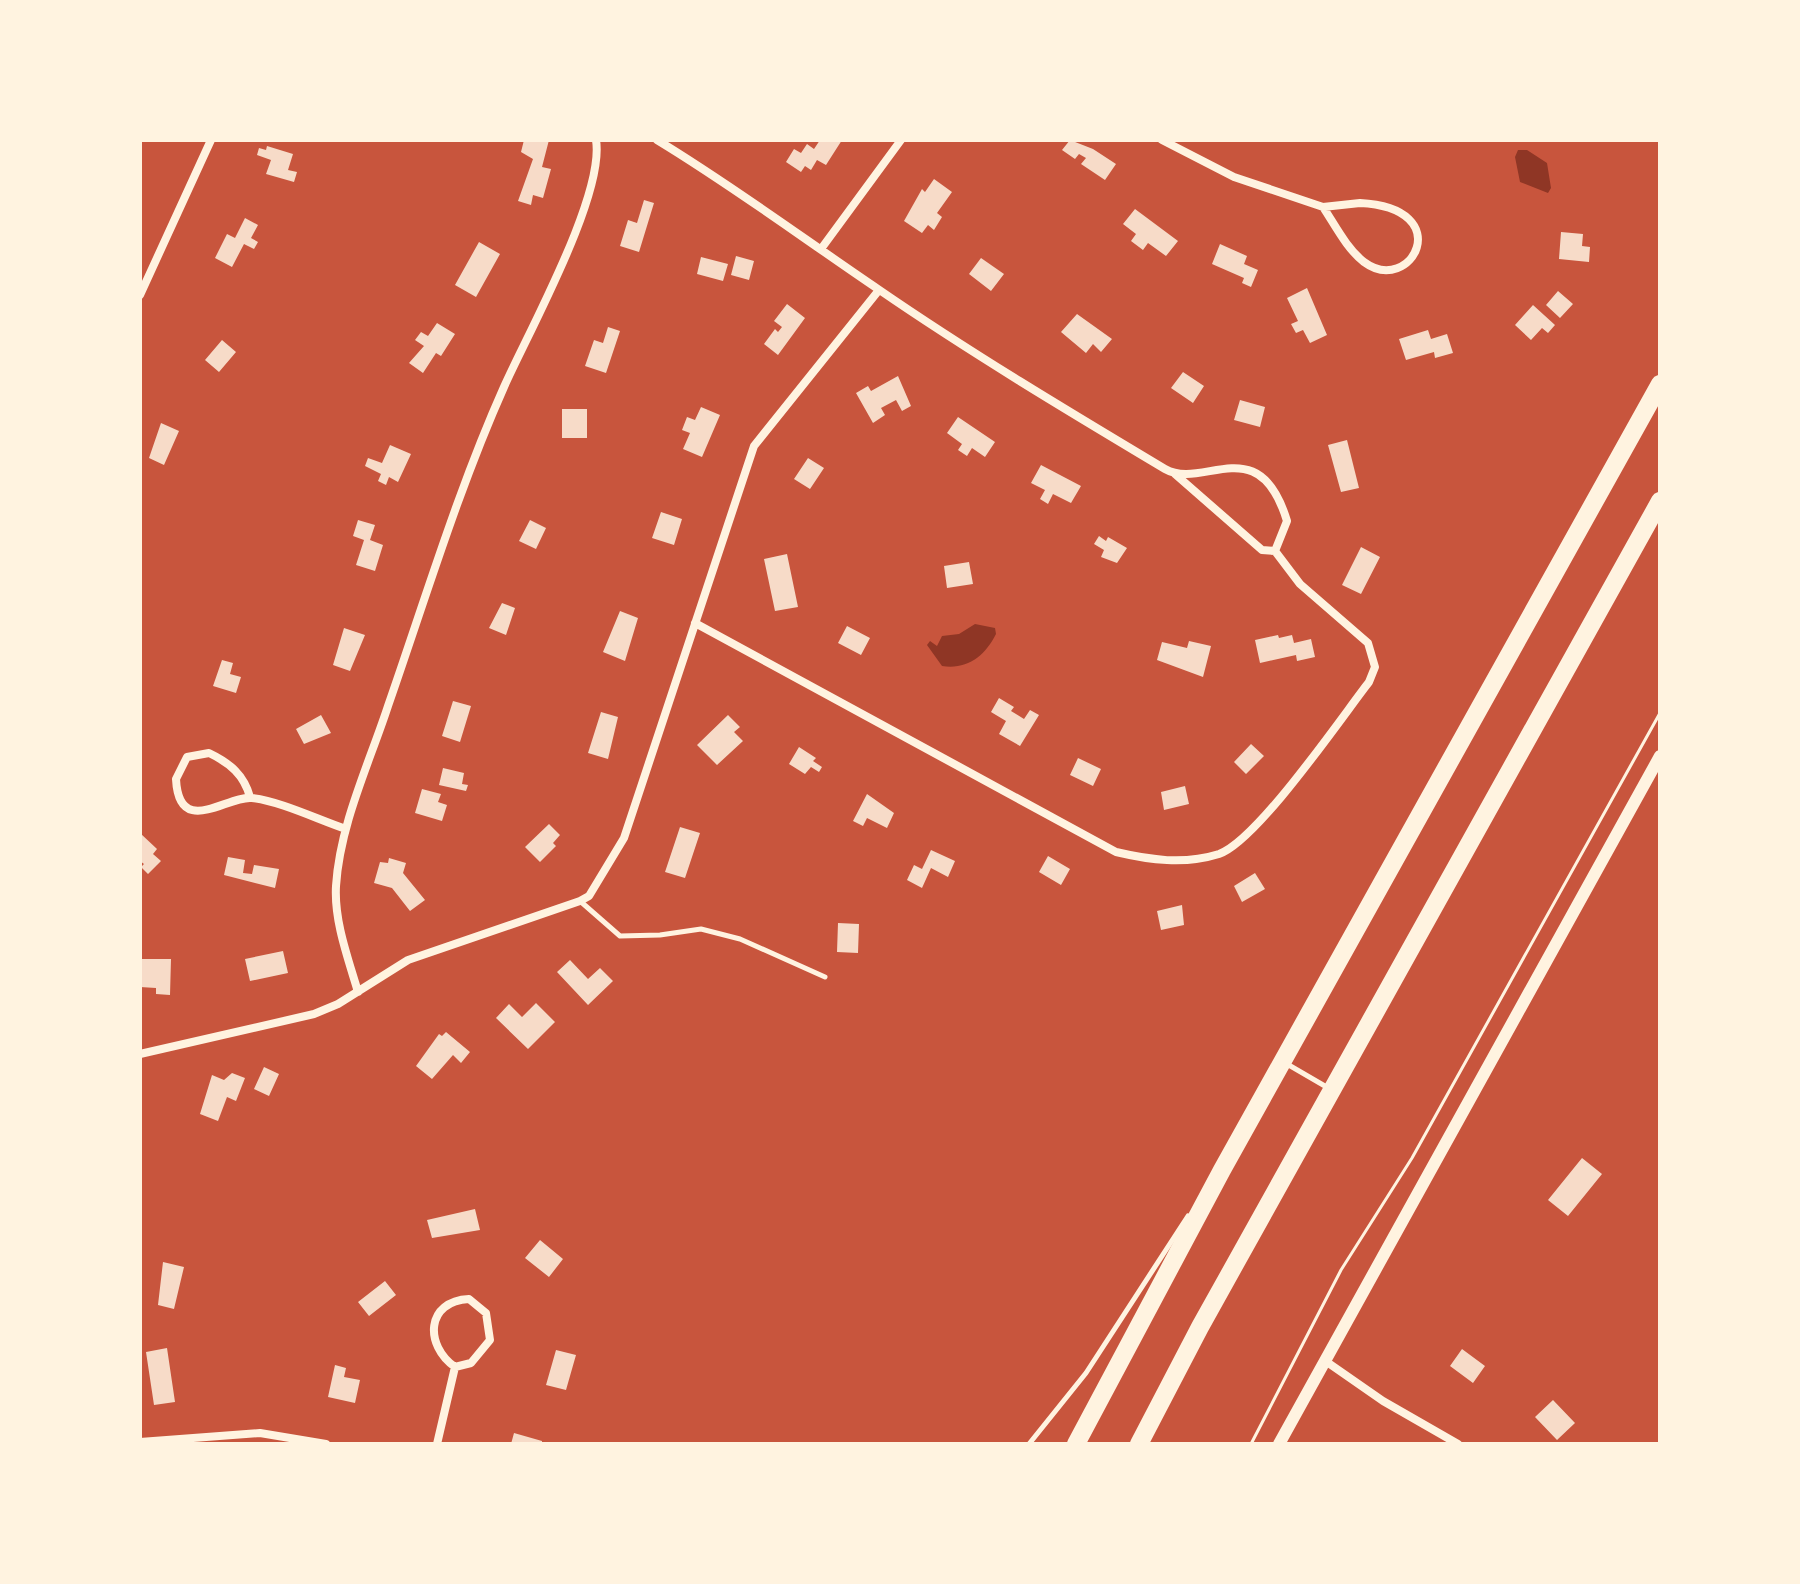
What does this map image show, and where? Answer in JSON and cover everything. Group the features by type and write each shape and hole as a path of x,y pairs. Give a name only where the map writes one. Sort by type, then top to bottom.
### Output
{"highway":[{"path":"1076,1444 1222,1170 1660,384"},
{"path":"1139,1444 1660,501"}],"street":[{"path":"140,295 211,140"},
{"path":"358,992 337,915 338,867 346,829 460,499 504,388 548,299 586,201 596,164 596,140"},
{"path":"657,140 1029,388 1175,474 1262,550 1275,551 1300,584 1368,643 1375,667 1369,682 1267,816 1222,853 1161,862 1116,852 695,623"},
{"path":"821,249 901,140"},
{"path":"1162,140 1234,177 1323,207 1371,204 1399,212 1408,217 1418,233 1417,253 1412,260 1397,267 1375,267 1359,256 1323,207"},
{"path":"140,1054 283,1024 338,1004 408,960 589,896 624,838 754,446 879,290"},
{"path":"1175,474 1231,467 1266,482 1278,497 1287,521 1275,551"},
{"path":"250,797 246,783 235,769 209,753 187,757 176,779 181,800 200,811 216,810 250,797 346,829"},
{"path":"1279,1444 1660,756"},
{"path":"469,1299 486,1313 490,1340 471,1363 455,1367 436,1349 432,1333 444,1308 457,1300 469,1299"},
{"path":"1324,1360 1383,1401 1458,1444"},
{"path":"437,1444 455,1367"},
{"path":"140,1442 260,1433 326,1444"}],"lane":[{"path":"580,901 620,936 660,935 701,929 740,939 825,977"},
{"path":"1283,1061 1332,1090"},
{"path":"1029,1444 1086,1373 1179,1228 1222,1170"}],"path":[{"path":"1251,1444 1341,1270 1420,1144 1660,713"}],"shaded area":[{"path":"1518,150 1527,150 1547,163 1551,188 1548,193 1520,182 1515,157"},
{"path":"975,624 995,628 996,634 986,649 967,663 942,666 927,645 930,641 937,646 942,636 959,634"}],"building":[{"path":"524,140 549,140 542,167 551,169 543,198 533,195 531,205 518,201 533,159 521,152"},
{"path":"820,140 842,140 826,165 817,160 811,170 805,166 801,172 786,162 794,149 801,153 807,144 814,149"},
{"path":"1070,140 1093,149 1116,164 1105,180 1081,164 1086,158 1079,154 1075,159 1062,150"},
{"path":"267,146 293,154 288,170 297,172 294,182 266,174 271,160 257,155 259,148 266,150"},
{"path":"934,179 952,192 937,213 942,217 934,230 928,225 922,233 904,221 922,189 925,192"},
{"path":"644,200 654,203 639,252 620,246 628,220 637,223"},
{"path":"1135,209 1178,241 1166,256 1148,243 1143,250 1131,241 1136,234 1123,224"},
{"path":"245,218 258,225 251,238 258,242 254,249 244,244 232,267 215,258 227,234 235,238"},
{"path":"1561,232 1583,234 1582,246 1590,247 1589,262 1559,259"},
{"path":"479,242 500,254 476,297 455,285"},
{"path":"1220,244 1247,256 1244,264 1258,270 1251,287 1242,283 1244,278 1212,264"},
{"path":"736,256 754,261 749,280 731,275"},
{"path":"701,257 728,264 723,281 697,274"},
{"path":"981,258 1004,274 991,291 969,274"},
{"path":"1307,288 1327,335 1310,343 1303,330 1296,333 1291,324 1298,321 1287,298"},
{"path":"1558,291 1573,304 1560,318 1546,305"},
{"path":"787,304 805,318 778,355 764,344 775,329 778,332 782,327 774,321"},
{"path":"1533,305 1555,325 1548,333 1542,328 1531,340 1515,325"},
{"path":"1077,314 1112,339 1101,352 1093,344 1086,353 1061,332"},
{"path":"437,323 455,334 441,356 436,353 423,373 409,363 424,346 415,340 421,332 428,336"},
{"path":"608,327 620,331 606,373 585,366 594,340 603,343"},
{"path":"1428,330 1431,339 1447,334 1453,353 1435,358 1434,352 1406,360 1399,339"},
{"path":"222,340 236,352 219,372 205,360"},
{"path":"1183,372 1204,386 1193,403 1171,388"},
{"path":"898,376 911,406 902,411 896,400 881,408 885,415 873,423 856,393 868,386 871,391"},
{"path":"1240,400 1265,407 1260,427 1234,420"},
{"path":"701,407 720,415 702,457 683,449 690,433 682,430 687,417 695,420"},
{"path":"562,409 587,409 587,438 562,438"},
{"path":"958,417 995,442 985,457 972,448 967,456 958,450 962,444 947,433"},
{"path":"161,423 179,431 164,465 149,458"},
{"path":"1347,440 1359,488 1341,492 1328,445"},
{"path":"390,445 411,454 398,482 389,477 386,485 378,481 381,474 365,466 368,458 382,463"},
{"path":"808,458 824,468 810,489 794,479"},
{"path":"1041,465 1081,486 1071,503 1053,494 1048,504 1040,499 1045,490 1031,483"},
{"path":"661,512 682,519 674,545 652,538"},
{"path":"358,520 375,525 370,540 383,545 375,571 356,565 364,540 353,536"},
{"path":"530,520 546,528 536,549 519,541"},
{"path":"1099,536 1106,541 1108,537 1127,548 1117,563 1101,557 1104,550 1094,544"},
{"path":"1361,547 1380,557 1361,594 1342,585"},
{"path":"787,554 798,607 775,611 764,559"},
{"path":"969,562 973,584 947,588 944,566"},
{"path":"502,603 515,608 506,635 489,628"},
{"path":"620,611 638,618 625,661 603,652"},
{"path":"847,626 870,638 861,655 838,643"},
{"path":"344,628 365,635 350,671 333,665"},
{"path":"1278,635 1279,638 1292,635 1294,643 1311,639 1315,657 1297,661 1296,655 1260,663 1255,640"},
{"path":"1189,641 1211,646 1203,677 1157,660 1162,642 1187,648"},
{"path":"222,660 233,663 230,674 241,677 236,693 213,686"},
{"path":"999,698 1014,707 1011,711 1024,719 1030,710 1039,715 1020,746 999,734 1006,721 991,712"},
{"path":"453,701 471,706 460,742 442,736"},
{"path":"601,712 618,717 608,759 588,753"},
{"path":"321,715 331,733 304,744 296,729"},
{"path":"728,715 740,727 734,732 743,741 717,765 697,745"},
{"path":"1251,744 1264,756 1246,774 1234,762"},
{"path":"799,747 816,758 813,761 822,767 819,772 811,767 805,774 789,764"},
{"path":"1078,758 1101,769 1093,786 1070,775"},
{"path":"443,768 464,773 462,784 468,785 466,791 439,785"},
{"path":"1185,786 1189,804 1164,810 1161,792"},
{"path":"422,789 441,794 438,802 447,805 442,821 415,813"},
{"path":"867,794 894,813 887,828 867,818 863,826 853,821"},
{"path":"549,824 560,835 553,843 556,846 540,862 525,847"},
{"path":"680,827 700,833 685,878 665,872"},
{"path":"140,833 157,849 153,854 161,861 148,874 141,867 144,864 140,861"},
{"path":"931,850 955,861 948,877 931,868 922,888 907,880 914,865 922,869"},
{"path":"1048,856 1070,869 1061,885 1039,872"},
{"path":"228,857 245,860 243,873 252,874 254,865 279,869 275,888 224,875"},
{"path":"389,858 406,863 403,873 425,900 410,911 392,888 374,883 380,862 388,863"},
{"path":"1255,873 1265,889 1242,902 1234,886"},
{"path":"1182,905 1184,925 1161,930 1157,911"},
{"path":"838,923 859,924 858,953 837,952"},
{"path":"283,951 288,973 250,981 245,959"},
{"path":"140,959 171,959 170,995 156,994 156,988 140,987"},
{"path":"570,960 588,979 600,968 613,981 588,1005 557,972"},
{"path":"536,1003 555,1022 528,1049 496,1018 509,1004 522,1017"},
{"path":"446,1032 470,1052 461,1063 453,1055 432,1079 416,1066 439,1034 442,1036"},
{"path":"264,1067 279,1074 269,1096 254,1089"},
{"path":"232,1073 245,1078 236,1101 227,1097 218,1121 200,1114 212,1075 224,1080"},
{"path":"1582,1158 1602,1174 1568,1216 1548,1200"},
{"path":"475,1209 480,1230 432,1238 427,1220"},
{"path":"540,1240 563,1259 549,1277 525,1258"},
{"path":"163,1262 184,1267 174,1309 158,1305"},
{"path":"385,1281 396,1295 369,1316 358,1302"},
{"path":"167,1348 175,1402 154,1405 146,1352"},
{"path":"1462,1349 1485,1366 1473,1383 1450,1366"},
{"path":"556,1350 576,1355 566,1390 546,1385"},
{"path":"335,1365 346,1368 344,1377 360,1380 355,1403 328,1397"},
{"path":"1553,1400 1575,1423 1557,1440 1535,1417"},
{"path":"514,1433 542,1441 542,1444 511,1444"}]}
